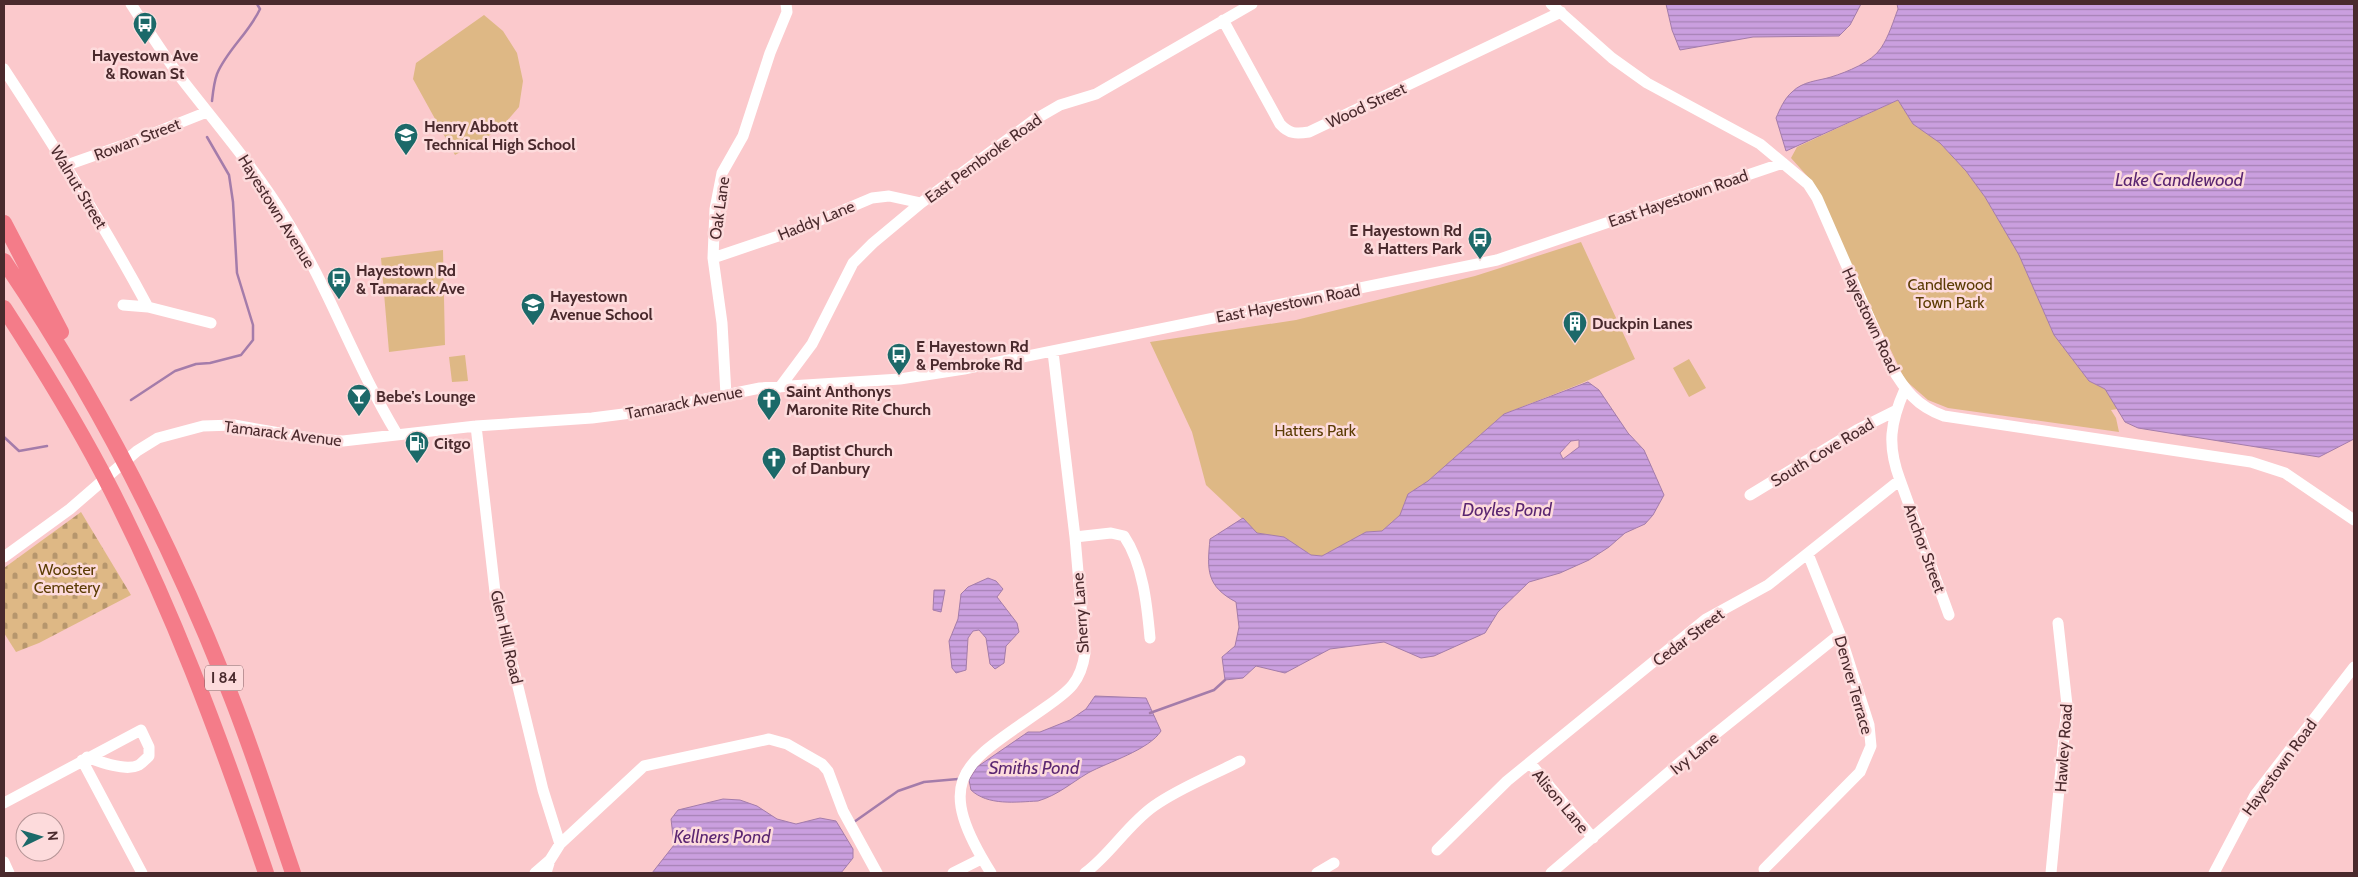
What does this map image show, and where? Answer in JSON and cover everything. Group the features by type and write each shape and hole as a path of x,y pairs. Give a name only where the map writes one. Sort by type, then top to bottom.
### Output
{"highway":[{"path":"4,223 57,324 95,407"},
{"name":"I 84","path":"4,261 109,431 170,553 225,681 258,769 293,873"},
{"name":"I 84","path":"4,310 87,446 118,504 200,688 266,873"}],"street":[{"name":"Hayestown Avenue","path":"131,4 183,80 244,158 286,218 309,258 381,408 397,434"},
{"name":"Oak Lane","path":"726,395 722,323 713,258 716,209 722,173 743,136 770,53 787,12 786,4"},
{"name":"East Pembroke Road","path":"780,386 812,344 853,263 873,242 921,204 1060,104 1096,94 1252,4"},
{"name":"Hayestown Road","path":"1551,4 1612,58 1647,83 1748,136 1808,184 1817,198 1886,356 1906,389 1921,406 1944,416 2251,462 2269,467 2301,482 2354,520"},
{"name":"Wood Street","path":"1223,20 1280,124 1287,132 1297,134 1309,132 1561,12"},
{"name":"Walnut Street","path":"4,69 67,165 122,258 148,307"},
{"name":"Rowan Street","path":"67,165 207,112"},
{"name":"East Hayestown Road","path":"780,386 917,377 1053,352 1497,260 1783,163"},
{"name":"Haddy Lane","path":"713,258 799,229 872,198 889,196 921,204"},
{"path":"123,305 148,307 211,323"},
{"name":"Sherry Lane","path":"991,873 968,834 962,816 959,793 966,770 989,748 1062,695 1077,680 1082,669 1085,654 1075,537 1053,352"},
{"name":"Tamarack Avenue","path":"4,557 70,509 137,451 158,438 180,430 203,426 234,425 336,441 476,426 592,418 647,411 780,386"},
{"path":"1900,480 1893,461 1891,434 1896,411 1906,389"},
{"name":"South Cove Road","path":"1750,495 1857,430 1896,411"},
{"name":"Glen Hill Road","path":"476,426 495,592 543,790 560,844"},
{"name":"Cedar Street","path":"1437,850 1507,782 1706,619 1768,585 1900,480"},
{"name":"Anchor Street","path":"1900,480 1949,615"},
{"path":"1075,537 1111,533 1124,536 1136,562 1148,612 1150,638"},
{"name":"Denver Terrace","path":"1764,869 1860,772 1871,746 1869,725 1840,634 1808,554"},
{"name":"Hawley Road","path":"2051,873 2067,705 2058,623"},
{"name":"Ivy Lane","path":"1551,873 1683,760 1840,634"},
{"name":"Hayestown Road","path":"2214,873 2255,795 2354,667"},
{"path":"4,803 84,759 141,730 149,747 148,756 139,765 119,765 84,759"},
{"path":"546,873 550,860 560,844 644,766 769,739 787,744 822,764 828,771 843,811 877,873"},
{"path":"84,759 142,873"},
{"path":"1085,873 1096,866 1130,826 1155,805 1240,761"},
{"name":"Alison Lane","path":"1530,763 1593,838"},
{"path":"953,873 982,858"},
{"path":"535,873 550,860"},
{"path":"4,862 10,873"},
{"path":"1317,873 1334,863"}],"green space":[{"path":"484,15 503,31 517,53 523,81 519,107 499,130 455,155 413,79 416,63"},
{"name":"Candlewood Town Park","path":"1898,100 1913,124 1940,143 1966,171 1985,197 2019,255 2054,335 2089,381 2105,389 2118,409 2111,410 2116,418 2119,432 1948,408 1928,400 1905,380 1809,178 1791,158 1797,147"},
{"name":"Hatters Park","path":"1581,242 1635,359 1580,384 1504,414 1428,481 1408,494 1400,515 1382,531 1366,532 1322,556 1311,555 1284,537 1257,533 1206,485 1192,432 1150,342 1296,320 1475,276"},
{"path":"443,250 445,345 389,352 381,258"},
{"path":"465,355 468,381 452,382 449,357"},
{"path":"1689,359 1706,388 1689,397 1673,368"},
{"name":"Wooster Cemetery","path":"81,512 131,595 39,643 16,652 4,633 4,568"}],"water":[{"path":"1666,4 1861,4 1850,25 1839,36 1753,37 1680,50 1672,30"},
{"name":"Lake Candlewood","path":"1897,4 2354,4 2354,439 2319,457 2138,428 2125,422 2105,389 2089,381 2054,335 2019,255 1985,197 1966,171 1940,143 1913,124 1898,100 1786,151 1776,118 1787,98 1796,88 1844,72 1872,58 1881,48 1891,29 1898,9"},
{"name":"Doyles Pond","path":"1588,382 1599,390 1628,433 1644,450 1664,495 1653,515 1645,524 1625,533 1609,547 1589,560 1560,573 1529,582 1498,612 1485,633 1434,656 1421,658 1384,642 1330,649 1285,673 1256,666 1243,678 1225,680 1222,657 1235,646 1239,627 1236,602 1219,590 1211,576 1209,568 1210,539 1243,518 1257,533 1284,537 1311,555 1322,556 1366,532 1382,531 1400,515 1408,494 1428,481 1504,414","holes":["1579,440 1579,447 1563,459 1560,453 1571,441"]},
{"path":"988,578 996,581 1003,589 997,597 1017,623 1019,632 1006,646 1004,663 995,669 990,664 986,638 979,630 973,631 968,638 966,670 956,673 952,668 949,641 958,619 961,594 968,587"},
{"path":"934,590 945,590 941,612 933,610"},
{"name":"Smiths Pond","path":"1095,696 1146,698 1161,731 1155,738 1138,750 1088,773 1058,792 1038,801 994,801 986,799 971,790 969,780 977,767 1028,732 1040,732 1070,720 1086,709"},
{"name":"Kellners Pond","path":"723,799 740,800 757,806 777,819 796,824 820,818 836,821 853,849 853,858 841,873 652,873 674,845 671,819 678,810"}],"waterway":[{"path":"212,101 214,84 221,65 255,18 260,9 257,4"},
{"path":"131,400 175,371 196,364 210,363 241,355 253,340 253,325 237,273 233,202 229,175 207,137"},
{"path":"4,437 19,451 47,446"},
{"path":"1150,713 1214,690 1225,680"},
{"path":"854,822 898,791 924,782 958,779"}],"place":[{"name":"Hayestown Ave & Rowan St","path":"145,45"},
{"name":"Henry Abbott Technical High School","path":"406,156"},
{"name":"E Hayestown Rd & Hatters Park","path":"1480,260"},
{"name":"Hayestown Rd & Tamarack Ave","path":"339,300"},
{"name":"Hayestown Avenue School","path":"533,326"},
{"name":"Duckpin Lanes","path":"1575,344"},
{"name":"E Hayestown Rd & Pembroke Rd","path":"899,376"},
{"name":"Bebe's Lounge","path":"359,417"},
{"name":"Saint Anthonys Maronite Rite Church","path":"769,421"},
{"name":"Citgo","path":"417,464"},
{"name":"Baptist Church of Danbury","path":"774,480"}]}
